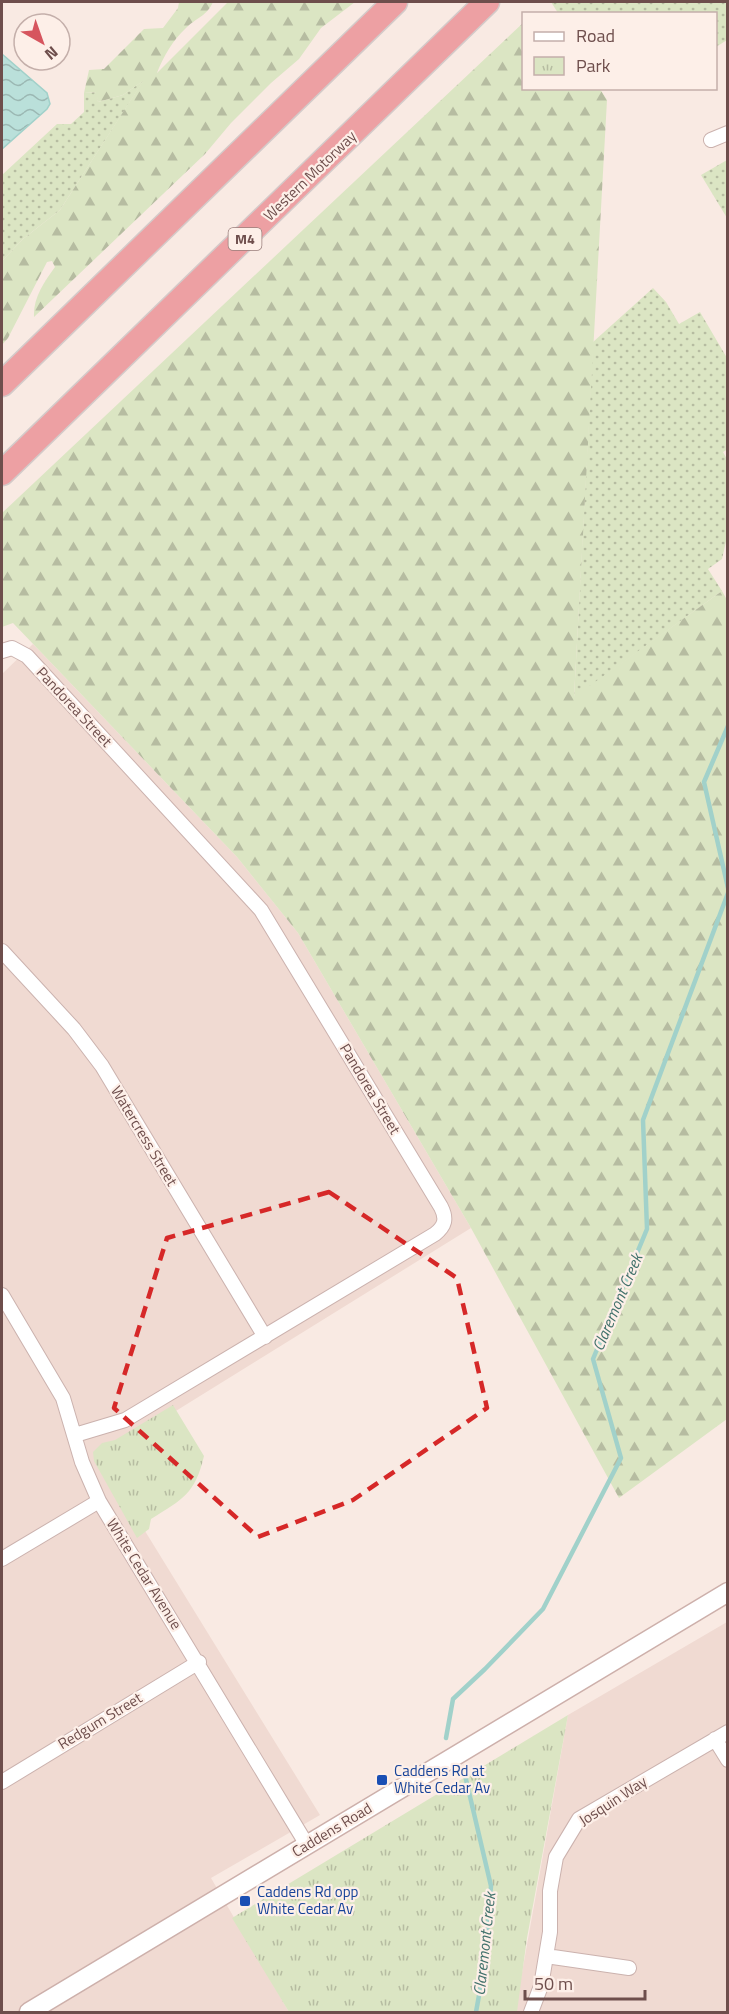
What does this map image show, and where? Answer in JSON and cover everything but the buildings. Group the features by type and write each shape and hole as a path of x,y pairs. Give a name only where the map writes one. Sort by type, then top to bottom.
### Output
{"highway":[{"path":"2,384 395,2"},
{"name":"Western Motorway","path":"2,473 487,2"}],"street":[{"path":"711,141 728,134"},
{"name":"Pandorea Street","path":"2,651 12,648 27,656 261,910 285,945 443,1212 445,1224 435,1234 125,1420 75,1435"},
{"name":"Watercress Street","path":"2,951 74,1029 102,1066 265,1336"},
{"name":"White Cedar Avenue","path":"3,1302 60,1391 85,1472 99,1501 199,1662 307,1845"},
{"path":"2,1559 99,1501"},
{"name":"Caddens Road","path":"28,2013 728,1592"},
{"name":"Redgum Street","path":"2,1782 199,1662"},
{"path":"721,1735 728,1760"},
{"name":"Josquin Way","path":"531,2013 540,1986 550,1932 550,1891 556,1857 579,1819 721,1735"},
{"path":"546,1956 629,1968"}],"highlighted area":[{"path":"329,1192 457,1278 487,1408 353,1500 258,1537 114,1408 167,1238"}],"shaded area":[{"path":"33,644 237,857 298,933 471,1228 100,1458 320,1815 211,1878 289,2012 2,2012 2,674"},
{"path":"727,1622 727,2012 515,2012 568,1715"}],"green space":[{"path":"179,2 213,2 204,14 177,38 165,55 157,73 228,2 355,2 321,28 299,59 231,123 205,154 34,317 37,297 55,267 52,261 47,262 8,338 2,345 2,261 23,239 60,210 143,81 123,95 98,102 96,92 84,93 89,70 104,69 144,29 163,28 178,8"},
{"path":"551,2 727,2 727,40 717,46 717,12 557,12"},
{"path":"522,24 522,90 601,90 607,100 574,697 722,591 727,600 727,1419 619,1498 471,1228 298,933 237,857 13,623 2,627 2,513"},
{"path":"144,80 60,210 23,239 2,261 2,175 57,124 71,124 84,112 84,93 97,92 98,102 123,95"},
{"path":"727,160 727,218 701,175"},
{"path":"653,288 666,302 679,324 700,312 727,358 728,449 723,452 728,461 727,537 722,559 708,569 722,591 574,698 593,342"},
{"path":"173,1405 204,1456 192,1487 172,1506 151,1519 149,1529 137,1538 94,1461 93,1452 102,1443 115,1440"},
{"path":"568,1715 527,1938 517,2012 289,2012 232,1918"}],"water":[{"path":"2,54 12,63 12,72 23,72 47,93 50,104 2,149"}],"waterway":[{"name":"Claremont Creek","path":"728,726 704,782 728,888"},
{"name":"Claremont Creek","path":"446,1738 453,1699 543,1609 621,1458 593,1359 647,1229 643,1120 728,893"},
{"name":"Claremont Creek","path":"464,1771 491,1886 484,1968 476,2012"}],"place":[{"name":"Caddens Rd at White Cedar Av","path":"382,1780"},
{"name":"Caddens Rd opp White Cedar Av","path":"245,1901"}]}
